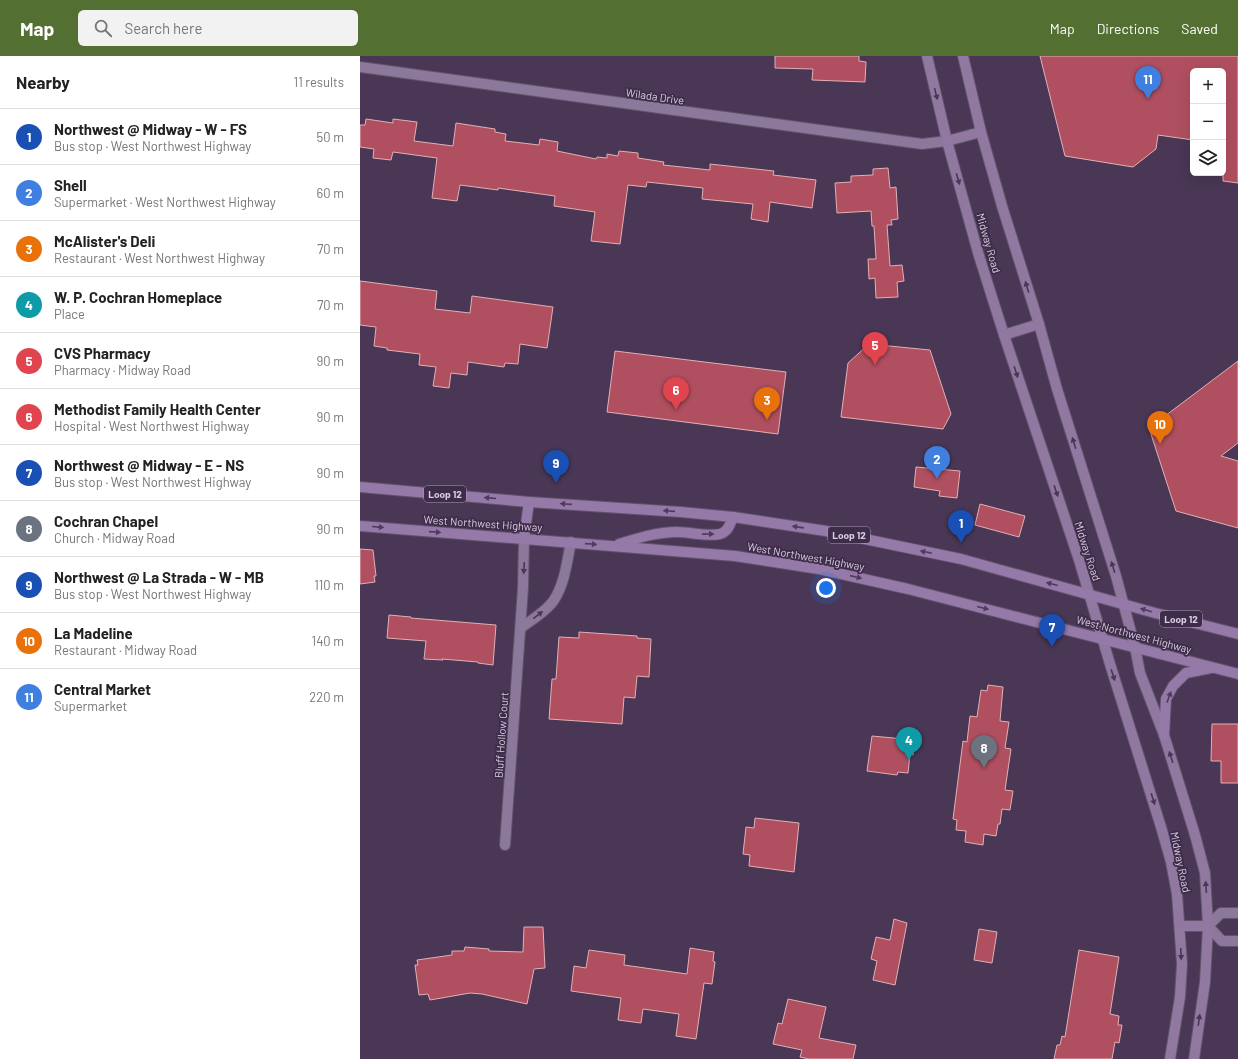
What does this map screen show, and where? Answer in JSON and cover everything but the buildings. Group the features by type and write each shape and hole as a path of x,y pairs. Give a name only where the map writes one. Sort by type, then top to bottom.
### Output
{"main road":[{"name":"Midway Road","path":"926,56 947,142 1004,335 1089,594 1169,855 1177,894 1182,964 1180,997 1170,1059"},
{"name":"Midway Road","path":"963,56 981,132 1057,389 1124,604 1140,673 1164,735 1195,835 1205,873 1208,926 1205,982 1194,1059"},
{"path":"947,142 981,132"},
{"path":"1004,335 1039,324"},
{"name":"Loop 12","path":"360,487 529,502 734,517 826,531 960,559 1238,634"},
{"path":"524,538 529,502"},
{"path":"615,546 647,535 677,532 705,535 721,534 728,529 734,517"},
{"name":"West Northwest Highway","path":"360,526 735,556 819,569 908,589 1238,674"},
{"path":"1164,735 1166,699 1173,686 1186,673 1215,668"},
{"path":"1180,926 1208,926"}],"street":[{"name":"Wilada Drive","path":"360,68 922,144 947,142"},
{"name":"Bluff Hollow Court","path":"505,845 525,564 524,538"},
{"path":"521,628 554,600 563,581 571,542"},
{"path":"1238,912 1221,913 1208,926 1222,941 1238,941"}],"place":[{"name":"Central Market","path":"1148,99"},
{"name":"CVS Pharmacy","path":"875,365"},
{"name":"Methodist Family Health Center","path":"676,410"},
{"name":"McAlister's Deli","path":"767,420"},
{"name":"La Madeline","path":"1160,444"},
{"name":"Shell","path":"937,479"},
{"name":"Northwest @ La Strada - W - MB","path":"556,483"},
{"name":"Northwest @ Midway - W - FS","path":"961,543"},
{"name":"Northwest @ Midway - E - NS","path":"1052,647"},
{"name":"W. P. Cochran Homeplace","path":"909,760"},
{"name":"Cochran Chapel","path":"984,768"}]}
